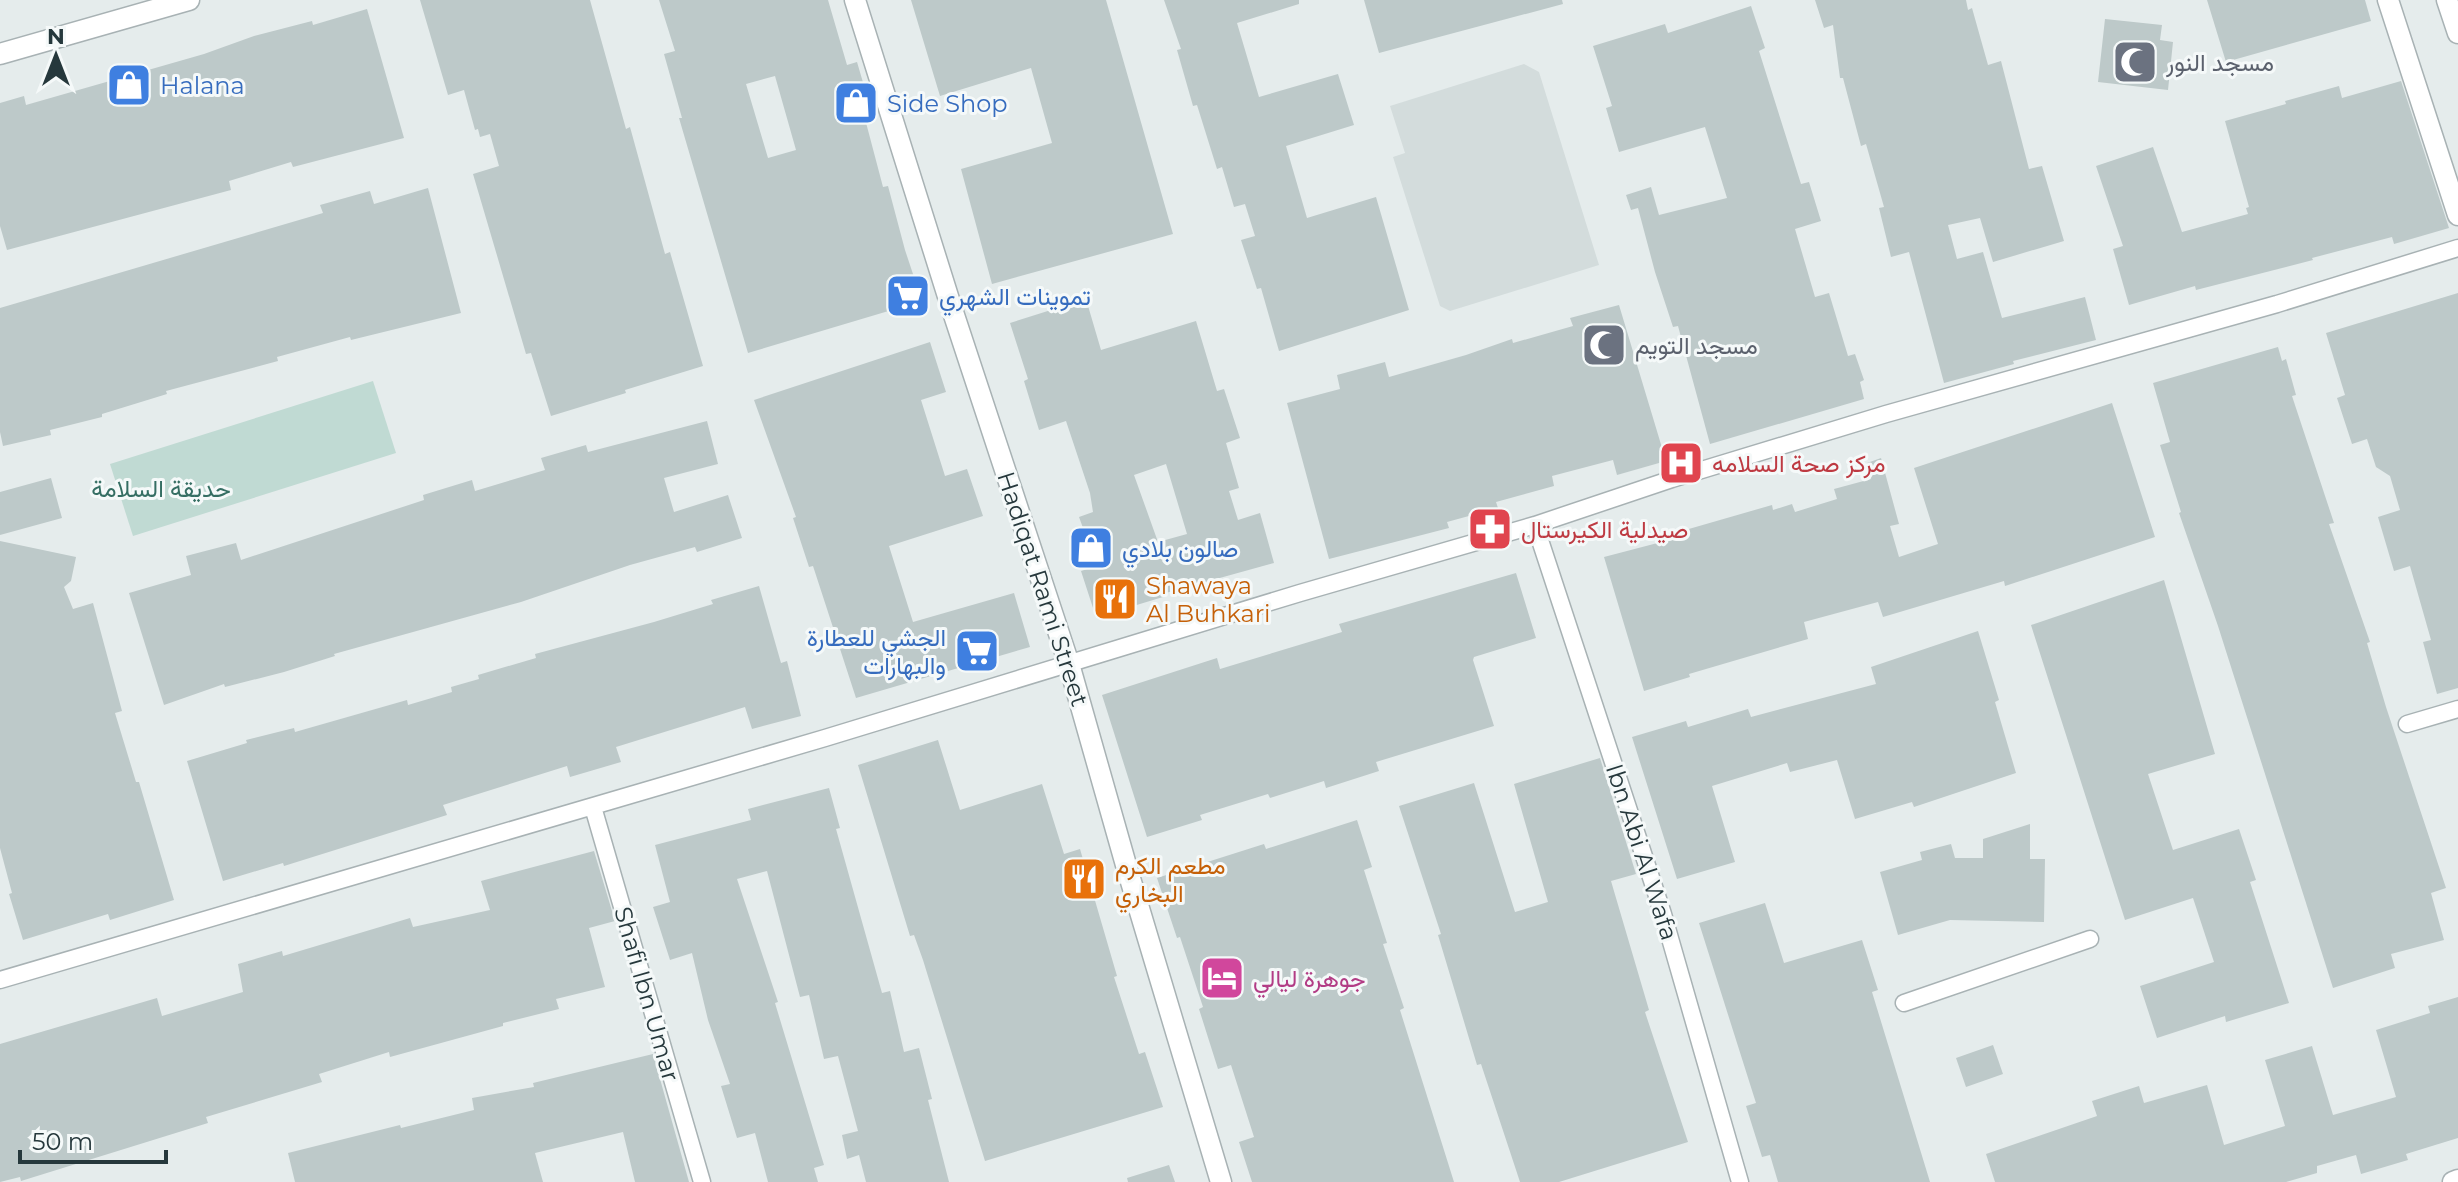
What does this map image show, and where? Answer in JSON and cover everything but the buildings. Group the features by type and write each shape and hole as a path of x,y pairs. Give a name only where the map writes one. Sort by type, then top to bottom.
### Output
{"street":[{"path":"0,54 189,0"},
{"name":"Hadiqat Rami Street","path":"855,0 951,306 1069,664 1221,1182"},
{"path":"2388,0 2458,215"},
{"path":"2447,0 2458,33"},
{"path":"0,980 593,807 1535,525 1672,479 1886,414 2277,304 2458,248"},
{"name":"Ibn Abi Al Wafa","path":"1535,525 1663,914 1740,1182"},
{"path":"2407,724 2458,709"},
{"name":"Shafi Ibn Umar","path":"593,807 702,1182"},
{"path":"1904,1003 2090,939"}],"shaded area":[{"path":"1524,64 1539,72 1599,265 1450,311 1440,306 1393,157 1405,153 1390,106"}],"green space":[{"name":"حديقة السلامة","path":"373,381 396,453 133,536 110,464"}],"place":[{"name":"مسجد النور","path":"2135,62"},
{"name":"Halana","path":"129,85"},
{"name":"Side Shop","path":"856,103"},
{"name":"تموينات الشهري","path":"908,296"},
{"name":"مسجد التويم","path":"1604,345"},
{"name":"مركز صحة السلامه","path":"1681,463"},
{"name":"صيدلية الكيرستال","path":"1490,529"},
{"name":"صالون بلادي","path":"1091,548"},
{"name":"Shawaya Al Buhkari","path":"1115,599"},
{"name":"الجشي للعطارة والبهارات","path":"977,651"},
{"name":"مطعم الكرم البخاري","path":"1084,879"},
{"name":"جوهرة ليالي","path":"1222,978"}]}
